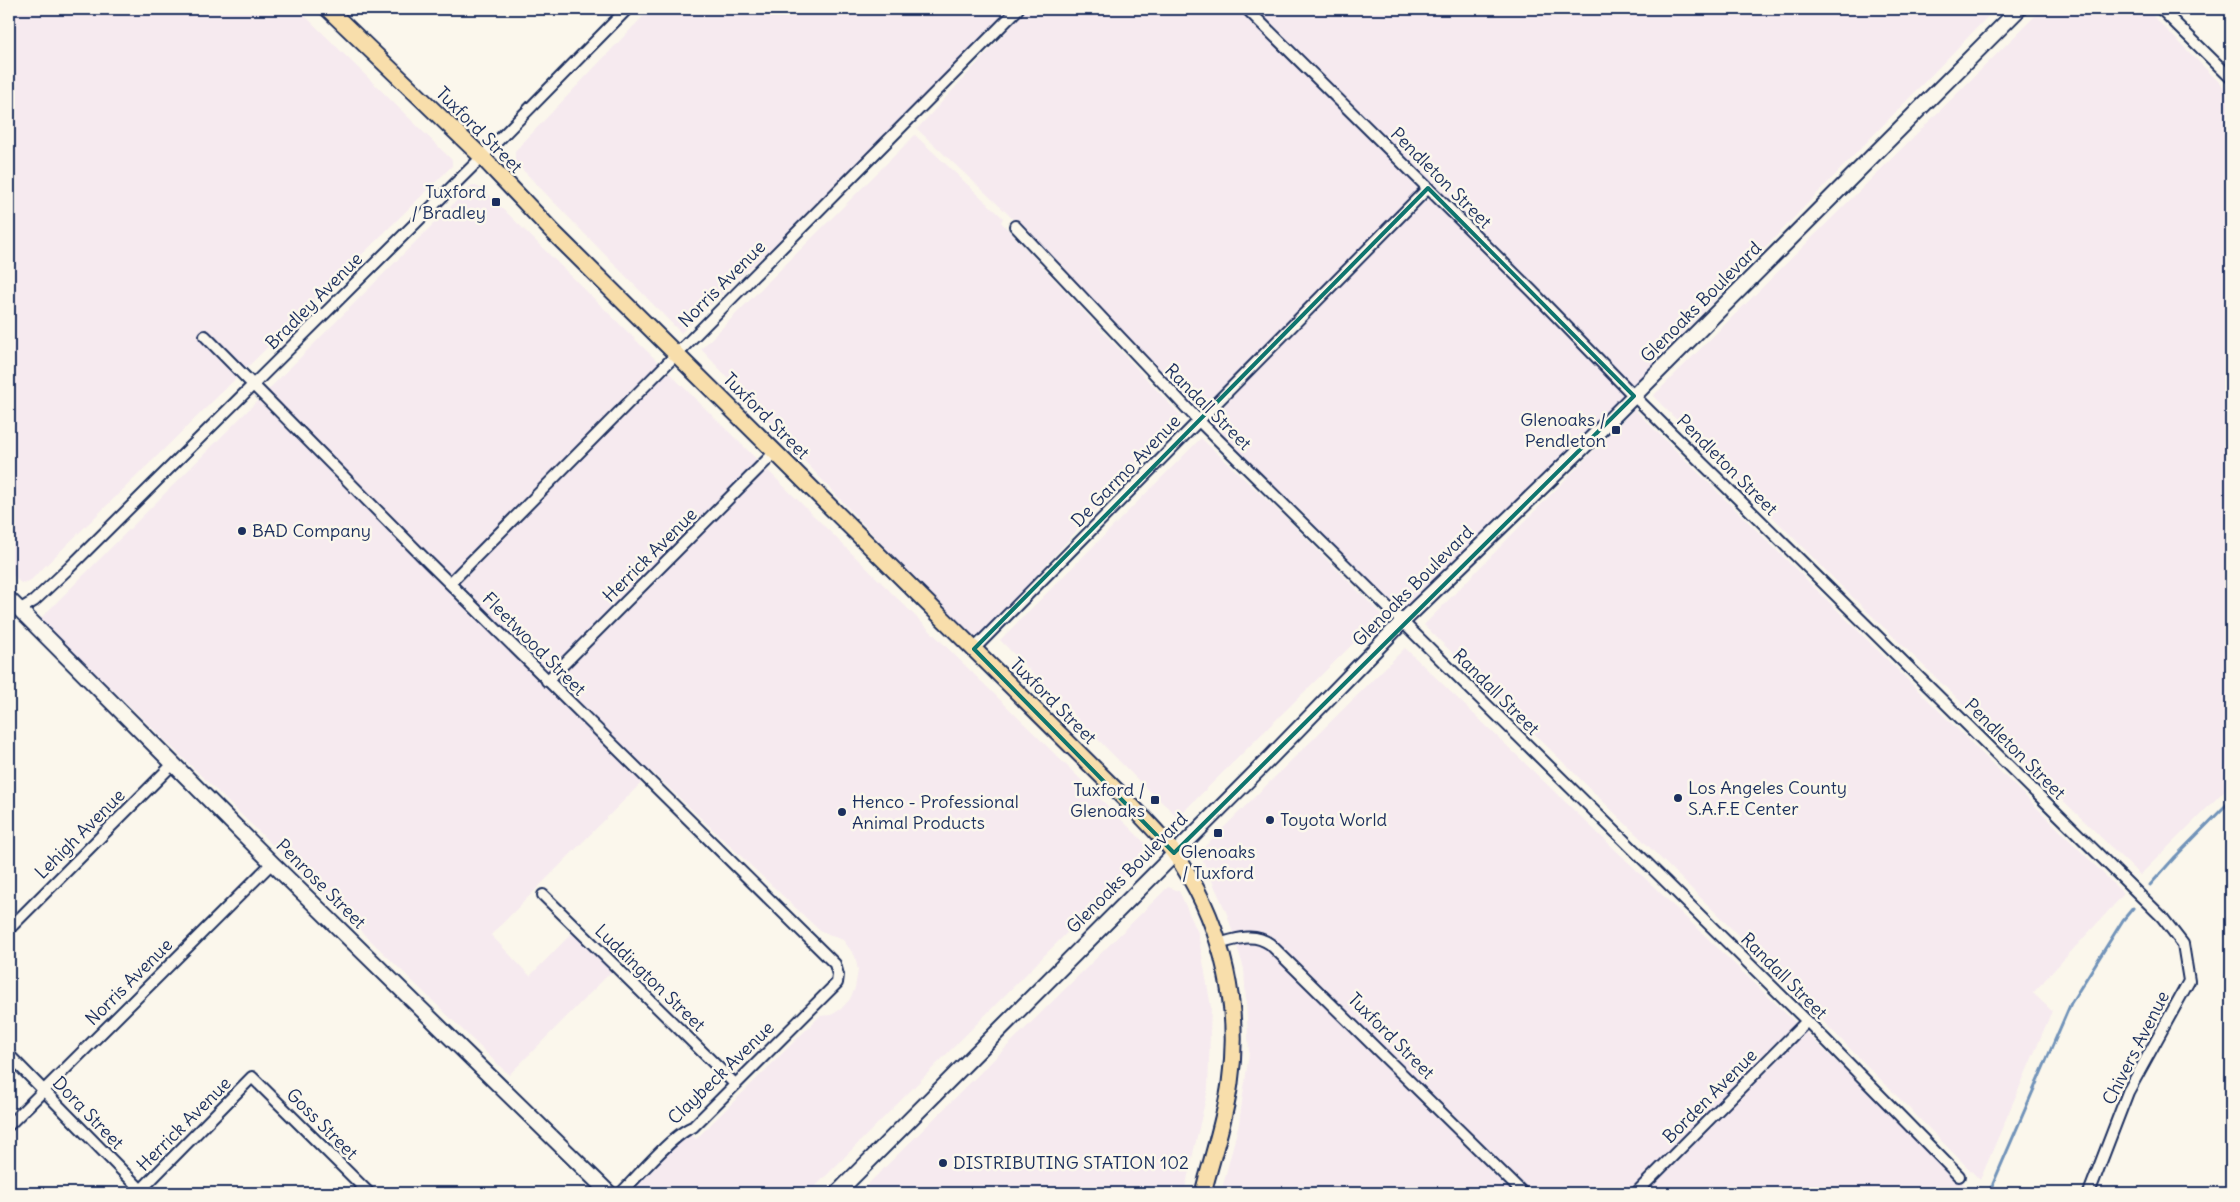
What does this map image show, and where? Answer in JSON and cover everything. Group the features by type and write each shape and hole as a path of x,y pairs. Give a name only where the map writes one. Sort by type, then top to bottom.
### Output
{"main road":[{"name":"Tuxford Street","path":"328,9 482,157 541,220 1155,830 1174,853 1183,866 1206,911 1218,944 1230,997 1234,1038 1227,1101 1203,1193"},
{"name":"Glenoaks Boulevard","path":"837,1193 1271,757 1402,622 1580,450 2019,9"},
{"name":"Penrose Street","path":"9,599 272,863 609,1193"}],"street":[{"name":"Bradley Avenue","path":"20,610 34,601 69,568 482,157 627,9"},
{"name":"Norris Avenue","path":"450,583 1018,9"},
{"name":"Pendleton Street","path":"1247,9 1634,396 2162,916 2183,944"},
{"path":"2161,9 2231,78"},
{"name":"De Garmo Avenue","path":"974,649 1428,188"},
{"name":"Randall Street","path":"1015,226 1198,420 1807,1021 1959,1176"},
{"name":"Fleetwood Street","path":"206,336 252,385 547,681 835,964 838,975"},
{"name":"Herrick Avenue","path":"547,681 776,452"},
{"name":"Lehigh Avenue","path":"9,928 174,763"},
{"name":"Norris Avenue","path":"9,1125 272,863"},
{"name":"Luddington Street","path":"542,895 735,1084"},
{"name":"Tuxford Street","path":"1218,944 1247,937 1261,938 1270,944 1523,1193"},
{"name":"Chivers Avenue","path":"2089,1193 2128,1092 2189,982 2183,944"},
{"name":"Claybeck Avenue","path":"621,1193 675,1139 686,1129 693,1127 837,983 838,975"},
{"name":"Borden Avenue","path":"1636,1193 1807,1021"},
{"name":"Dora Street","path":"9,1055 141,1192"},
{"name":"Herrick Avenue","path":"141,1192 252,1077"},
{"name":"Goss Street","path":"252,1077 369,1193"}],"highlighted area":[{"path":"1428,188 1634,396 1174,853 974,649"}],"shaded area":[{"path":"9,9 298,9 452,160 452,166 29,582 21,583 9,572"},
{"path":"650,9 1016,9 901,126 681,333 515,162 515,151"},
{"path":"1027,9 1244,9 1424,187 1198,413 1007,213 917,129"},
{"path":"1250,9 1995,9 1630,388"},
{"path":"2042,9 2146,9 2231,94 2231,784 2140,875 1840,585 1653,396"},
{"path":"915,135 1003,218 1001,222 1181,416 974,644 701,349"},
{"path":"472,185 483,189 1145,843 1144,855 809,1193 630,1193 689,1132 696,1139 820,1016 831,1015 841,1009 850,999 855,988 858,970 855,956 843,940 819,930 652,772 491,935 530,976 573,932 611,972 509,1075 40,619"},
{"path":"1427,192 1627,391 1401,615 1302,512 1206,422"},
{"path":"1634,409 2124,894 2033,993 2052,1011 1980,1180 1707,904 1424,625"},
{"path":"1201,438 1288,520 1382,615 1178,817 1139,781 1000,640"},
{"path":"1405,648 1973,1193 1221,1193 1239,1123 1249,1053 1244,969 1227,914 1199,852"},
{"path":"1168,887 1179,891 1198,933 1211,1007 1208,1089 1184,1193 859,1193"}],"waterway":[{"path":"2150,885 2231,800"},
{"path":"1989,1193 2071,1003 2123,920 2133,908"}],"place":[{"name":"Tuxford / Bradley","path":"496,202"},
{"name":"Glenoaks / Pendleton","path":"1616,430"},
{"name":"BAD Company","path":"242,531"},
{"name":"Los Angeles County S.A.F.E Center","path":"1678,798"},
{"name":"Tuxford / Glenoaks","path":"1155,800"},
{"name":"Henco - Professional Animal Products","path":"842,812"},
{"name":"Toyota World","path":"1270,820"},
{"name":"Glenoaks / Tuxford","path":"1218,833"},
{"name":"DISTRIBUTING STATION 102","path":"943,1163"}]}
